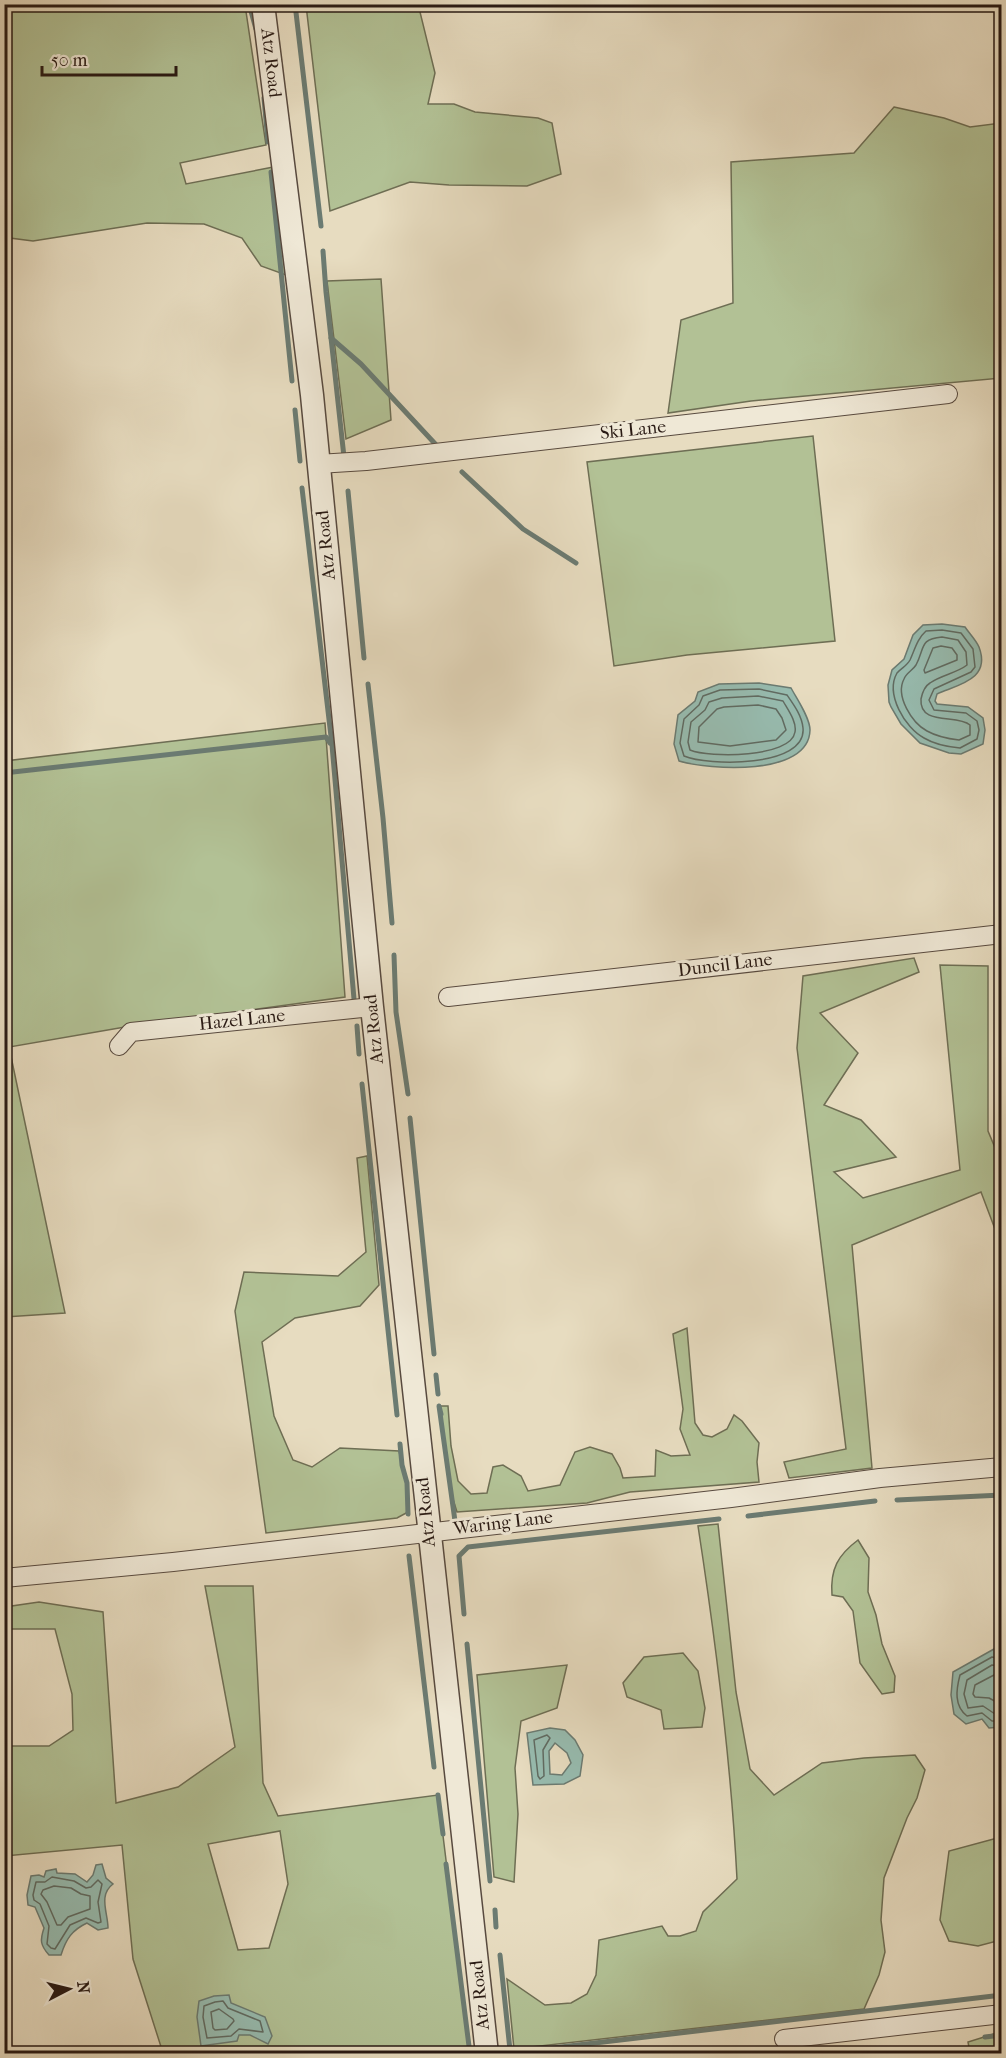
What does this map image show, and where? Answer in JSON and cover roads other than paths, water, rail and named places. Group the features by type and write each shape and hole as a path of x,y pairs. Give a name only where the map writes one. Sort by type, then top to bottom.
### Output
{"street":[{"name":"Atz Road","path":"263,4 310,383 372,1007 487,2054"},
{"name":"Ski Lane","path":"318,464 366,461 948,394"},
{"name":"Duncil Lane","path":"448,997 1002,934"},
{"name":"Hazel Lane","path":"119,1046 131,1032 372,1007"},
{"name":"Waring Lane","path":"4,1578 428,1532 880,1478 1002,1467"},
{"path":"784,2039 1002,2014"}],"water":[{"path":"942,624 965,627 978,644 982,658 981,666 971,679 937,694 935,701 937,704 968,707 983,718 985,730 983,744 961,754 949,753 920,743 901,724 889,702 888,685 892,670 904,659 913,635 923,625"},
{"path":"759,683 791,688 808,720 810,730 805,745 793,756 776,763 755,767 712,767 679,761 674,744 678,715 695,701 698,692 719,684"},
{"path":"994,1649 1001,1654 1001,1727 989,1728 982,1719 966,1724 954,1714 951,1695 953,1672"},
{"path":"550,1728 565,1730 575,1740 583,1755 580,1776 564,1784 533,1785 527,1733","holes":["555,1743 567,1753 571,1763 562,1775 550,1774 549,1751"]},
{"path":"102,1864 106,1878 113,1884 108,1888 105,1899 108,1928 98,1930 87,1923 70,1936 61,1955 49,1955 42,1942 44,1928 35,1907 28,1905 27,1895 31,1876 44,1877 46,1871 56,1869 57,1873 75,1874 87,1882 93,1875 96,1865"},
{"path":"229,1995 231,2003 265,2017 272,2036 268,2044 250,2035 239,2035 237,2041 201,2046 197,2017 199,2001 214,1996"}],"waterway":[{"path":"249,4 256,29"},
{"path":"295,4 321,226"},
{"path":"264,98 268,142"},
{"path":"271,172 292,381"},
{"path":"323,251 344,457"},
{"path":"331,338 361,364 439,448"},
{"path":"295,410 300,461"},
{"path":"462,472 523,529 576,563"},
{"path":"302,488 332,745 354,999"},
{"path":"348,491 364,658"},
{"path":"368,684 392,923"},
{"path":"4,773 326,737 330,743"},
{"path":"394,955 396,1012 408,1094"},
{"path":"357,1026 359,1054"},
{"path":"362,1084 397,1415"},
{"path":"410,1118 434,1354"},
{"path":"436,1375 438,1394"},
{"path":"441,1414 439,1406 455,1521"},
{"path":"400,1444 407,1483 408,1514"},
{"path":"897,1500 1002,1495"},
{"path":"748,1516 875,1501"},
{"path":"464,1614 459,1556 468,1547 719,1519"},
{"path":"409,1556 434,1767"},
{"path":"467,1644 490,1881"},
{"path":"438,1795 443,1834"},
{"path":"446,1864 470,2054"},
{"path":"495,1910 496,1927"},
{"path":"500,1955 510,2050 527,2051 1002,1995"},
{"path":"985,2037 1002,2035"}]}
